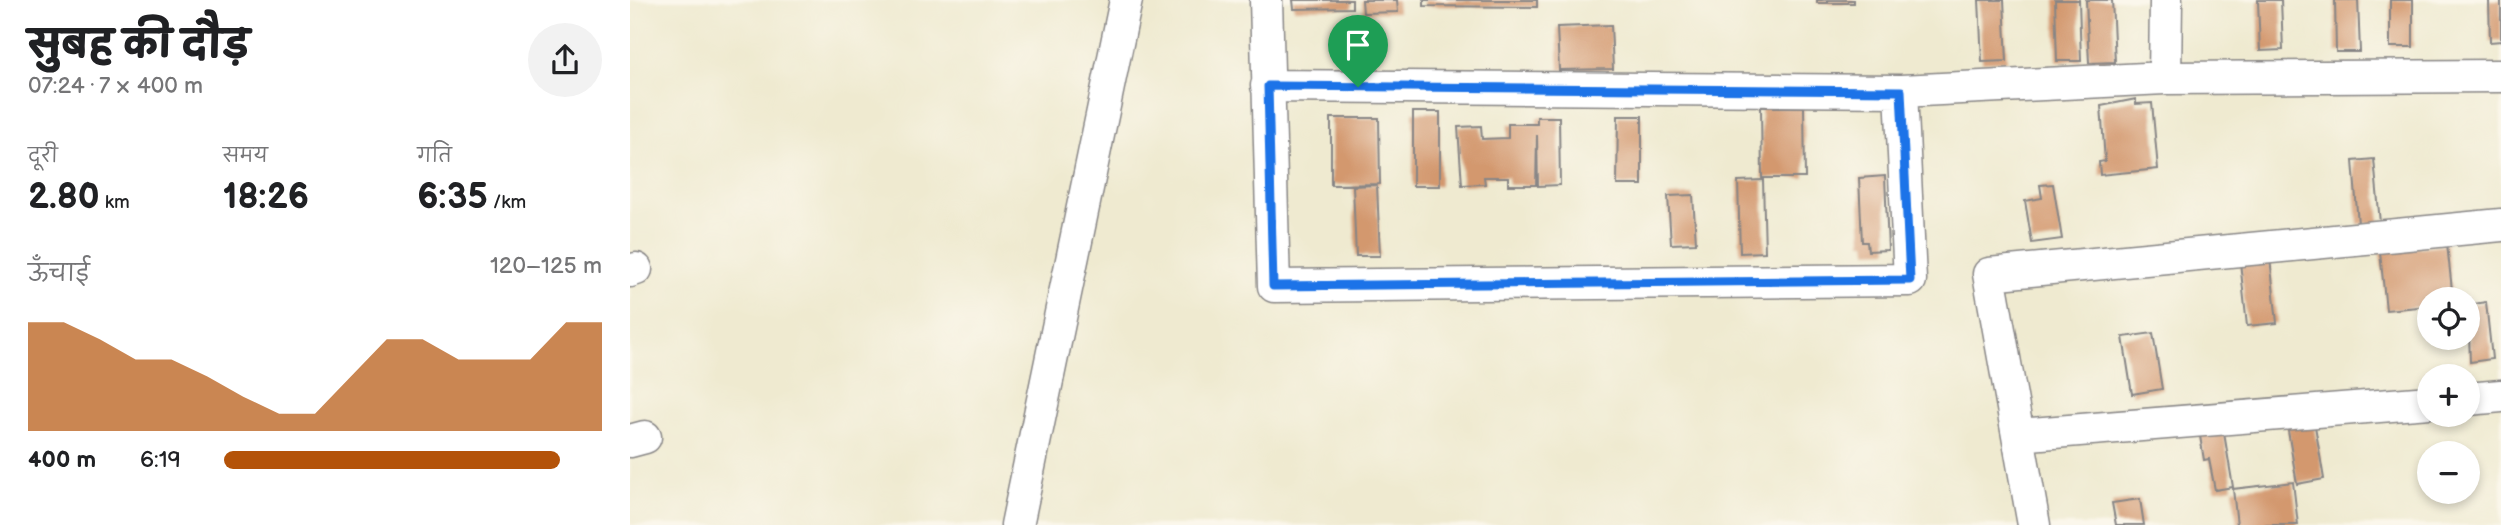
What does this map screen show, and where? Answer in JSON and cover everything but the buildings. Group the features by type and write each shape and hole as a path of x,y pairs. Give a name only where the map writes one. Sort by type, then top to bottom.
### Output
{"street":[{"path":"1017,525 1126,0"},
{"path":"1266,0 1273,286 1910,280 1901,91"},
{"path":"2165,78 2166,0"},
{"path":"1268,86 1901,91 2165,78 2501,76"},
{"path":"2034,525 1989,274 2501,225"},
{"path":"2480,398 2501,396"},
{"path":"2018,435 2417,403"}],"route":[{"path":"1268,86 1358,87 1901,91 1910,280 1273,286 1268,86"}]}
